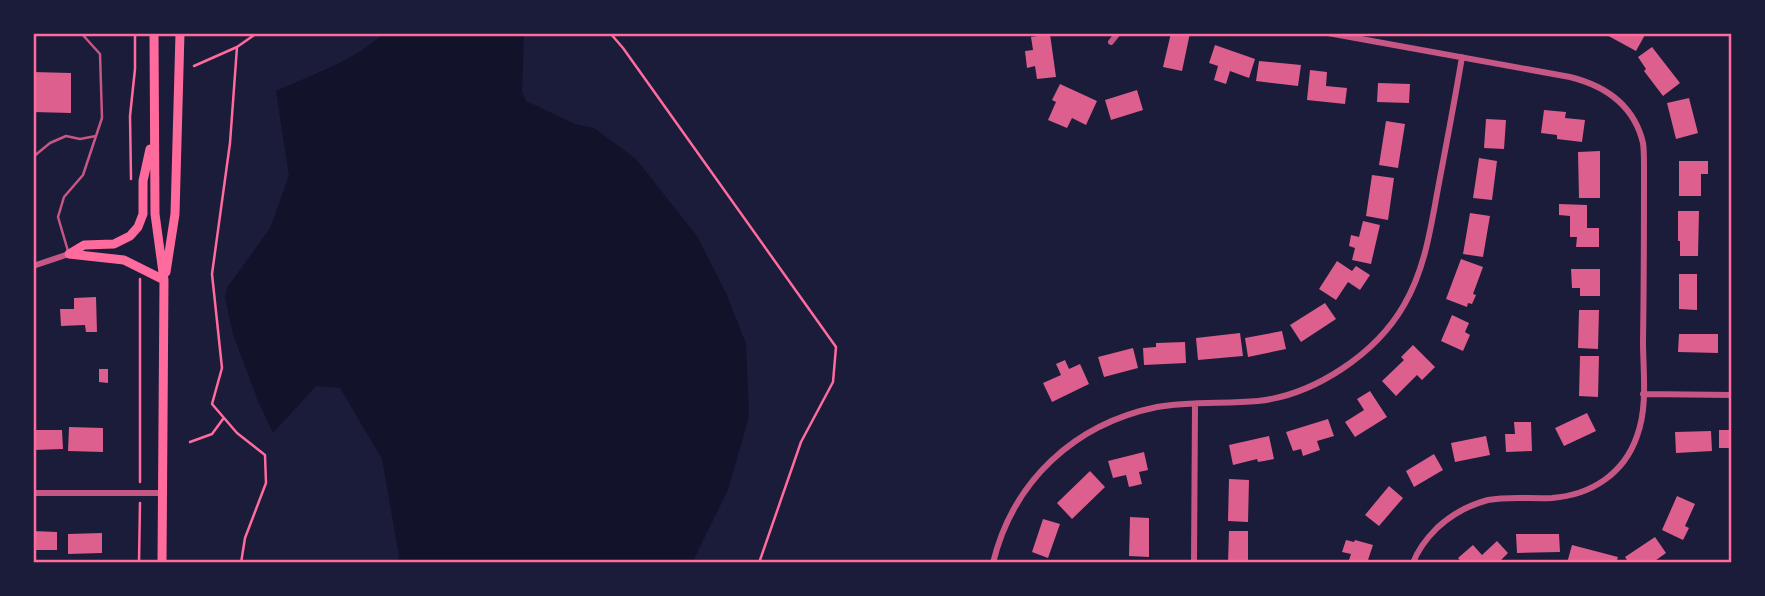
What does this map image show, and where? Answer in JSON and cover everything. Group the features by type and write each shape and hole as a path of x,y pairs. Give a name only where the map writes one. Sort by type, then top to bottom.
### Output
{"main road":[{"path":"154,33 155,214 164,280 162,563"},
{"path":"164,280 175,214 180,33"},
{"path":"69,254 84,245 114,244 130,236 138,227 143,214 143,181 153,130"},
{"path":"69,254 124,260 164,280"}],"street":[{"path":"1111,42 1118,33"},
{"path":"1328,33 1590,82 1609,92 1624,107 1636,124 1643,144 1643,394 1638,434 1629,455 1597,486 1575,494 1553,498 1488,500 1465,508 1427,537 1413,563"},
{"path":"993,563 999,539 1014,507 1035,477 1060,451 1091,431 1125,416 1158,407 1261,401 1293,393 1327,379 1356,359 1382,335 1403,306 1420,274 1429,239 1462,57"},
{"path":"33,267 69,254"},
{"path":"1643,394 1732,395"},
{"path":"1194,563 1195,404"},
{"path":"33,493 163,493"}],"lane":[{"path":"69,254 58,216 64,197 83,175 103,118 100,54 81,33"},
{"path":"33,157 50,143 66,136 80,139 96,136"}],"path":[{"path":"131,184 130,116 135,69 135,33"},
{"path":"194,66 237,47 257,33"},
{"path":"610,33 836,347 833,382 801,442 758,563"},
{"path":"237,47 230,144 212,274 222,368 212,404 237,433 265,455 266,483 245,538 241,563"},
{"path":"140,277 140,476"},
{"path":"190,442 212,434 224,418"},
{"path":"139,563 140,508"}],"shaded area":[{"path":"384,33 524,33 522,92 526,101 575,124 594,128 636,159 697,236 727,295 746,344 749,416 728,490 692,563 397,563 399,556 382,459 340,388 316,386 273,433 233,334 225,298 227,288 270,228 289,176 276,91 346,59"}],"building":[{"path":"1171,33 1190,33 1182,71 1163,67"},
{"path":"1603,33 1646,33 1636,51"},
{"path":"1050,34 1056,77 1037,79 1035,66 1027,68 1025,51 1033,50 1031,37"},
{"path":"1215,45 1255,59 1249,78 1230,71 1226,84 1214,80 1218,66 1209,63"},
{"path":"1652,47 1680,83 1663,96 1644,71 1646,69 1638,57"},
{"path":"1259,61 1301,65 1298,86 1256,81"},
{"path":"1310,70 1327,72 1326,86 1347,88 1345,104 1307,100"},
{"path":"33,72 71,73 71,113 33,112"},
{"path":"1378,83 1410,84 1409,103 1377,102"},
{"path":"1060,84 1097,101 1086,125 1072,118 1067,128 1048,120 1056,102 1052,100"},
{"path":"1137,90 1143,110 1111,120 1105,100"},
{"path":"1689,98 1698,133 1676,139 1667,103"},
{"path":"1544,110 1566,112 1565,118 1585,120 1582,142 1557,139 1557,135 1541,133"},
{"path":"1486,119 1506,120 1504,149 1484,148"},
{"path":"1386,121 1405,124 1398,168 1379,165"},
{"path":"1600,151 1600,198 1579,198 1578,152"},
{"path":"1479,158 1497,161 1492,200 1473,198"},
{"path":"1679,161 1708,161 1708,174 1701,174 1701,196 1679,196"},
{"path":"1372,175 1394,178 1388,220 1366,216"},
{"path":"1559,204 1587,205 1587,228 1599,228 1599,247 1576,247 1577,237 1570,237 1570,216 1559,215"},
{"path":"1678,211 1699,211 1698,256 1680,256"},
{"path":"1470,213 1490,216 1483,257 1463,254"},
{"path":"1363,221 1380,225 1371,264 1352,260 1355,248 1349,246 1351,235 1359,237"},
{"path":"1461,259 1483,267 1473,294 1476,295 1472,304 1468,303 1467,307 1446,299"},
{"path":"1337,261 1352,271 1356,266 1370,275 1360,290 1348,282 1336,300 1319,289"},
{"path":"1571,269 1600,269 1600,296 1580,296 1580,288 1572,288"},
{"path":"1679,274 1697,274 1697,310 1679,309"},
{"path":"96,297 97,332 86,332 85,325 61,326 60,309 74,309 74,298"},
{"path":"1325,303 1336,319 1301,342 1290,325"},
{"path":"1579,310 1599,310 1598,349 1578,348"},
{"path":"1452,315 1469,323 1465,332 1470,335 1463,351 1441,341"},
{"path":"1282,331 1286,349 1248,357 1245,338"},
{"path":"1240,333 1243,356 1198,360 1196,338"},
{"path":"1679,334 1718,334 1718,353 1678,352"},
{"path":"1185,342 1186,363 1144,365 1143,348 1156,347 1156,343"},
{"path":"1413,345 1435,367 1422,380 1417,375 1396,396 1382,381 1404,360 1401,357"},
{"path":"1133,348 1138,368 1104,377 1098,357"},
{"path":"1580,356 1599,356 1598,397 1579,396"},
{"path":"1065,360 1069,369 1080,364 1089,384 1052,402 1043,383 1061,375 1056,364"},
{"path":"99,369 108,369 108,383 99,382"},
{"path":"1370,391 1387,417 1355,437 1345,422 1364,410 1357,399"},
{"path":"1587,413 1596,431 1564,446 1555,428"},
{"path":"1328,419 1334,436 1317,441 1320,450 1303,456 1301,449 1293,451 1286,432"},
{"path":"1514,422 1531,422 1532,451 1506,452 1505,434 1515,434"},
{"path":"69,427 103,428 103,452 68,451"},
{"path":"33,430 62,430 63,449 33,450"},
{"path":"1719,430 1732,430 1732,448 1719,448"},
{"path":"1711,431 1712,451 1676,453 1675,432"},
{"path":"1269,436 1274,459 1258,462 1257,459 1233,465 1229,445"},
{"path":"1486,436 1490,455 1455,462 1451,443"},
{"path":"1144,452 1148,470 1139,472 1142,484 1129,487 1126,475 1113,478 1108,461"},
{"path":"1434,454 1443,470 1414,487 1406,471"},
{"path":"1090,471 1105,487 1072,519 1057,503"},
{"path":"1229,479 1249,480 1248,522 1228,521"},
{"path":"1389,486 1403,498 1379,526 1365,515"},
{"path":"1677,496 1695,504 1685,526 1689,528 1683,540 1662,530"},
{"path":"1130,517 1149,518 1149,557 1129,556"},
{"path":"1043,519 1060,524 1048,558 1032,552"},
{"path":"33,531 57,532 57,550 33,550"},
{"path":"1229,531 1248,531 1248,563 1228,563"},
{"path":"102,533 102,553 68,554 68,534"},
{"path":"1516,534 1559,534 1560,552 1517,553"},
{"path":"1655,537 1666,553 1652,563 1629,563 1625,557"},
{"path":"1346,540 1373,545 1367,563 1348,563 1351,554 1342,552"},
{"path":"1497,541 1508,553 1498,563 1462,563 1458,558 1473,545 1482,555"},
{"path":"1572,545 1618,557 1616,563 1567,563"}]}
